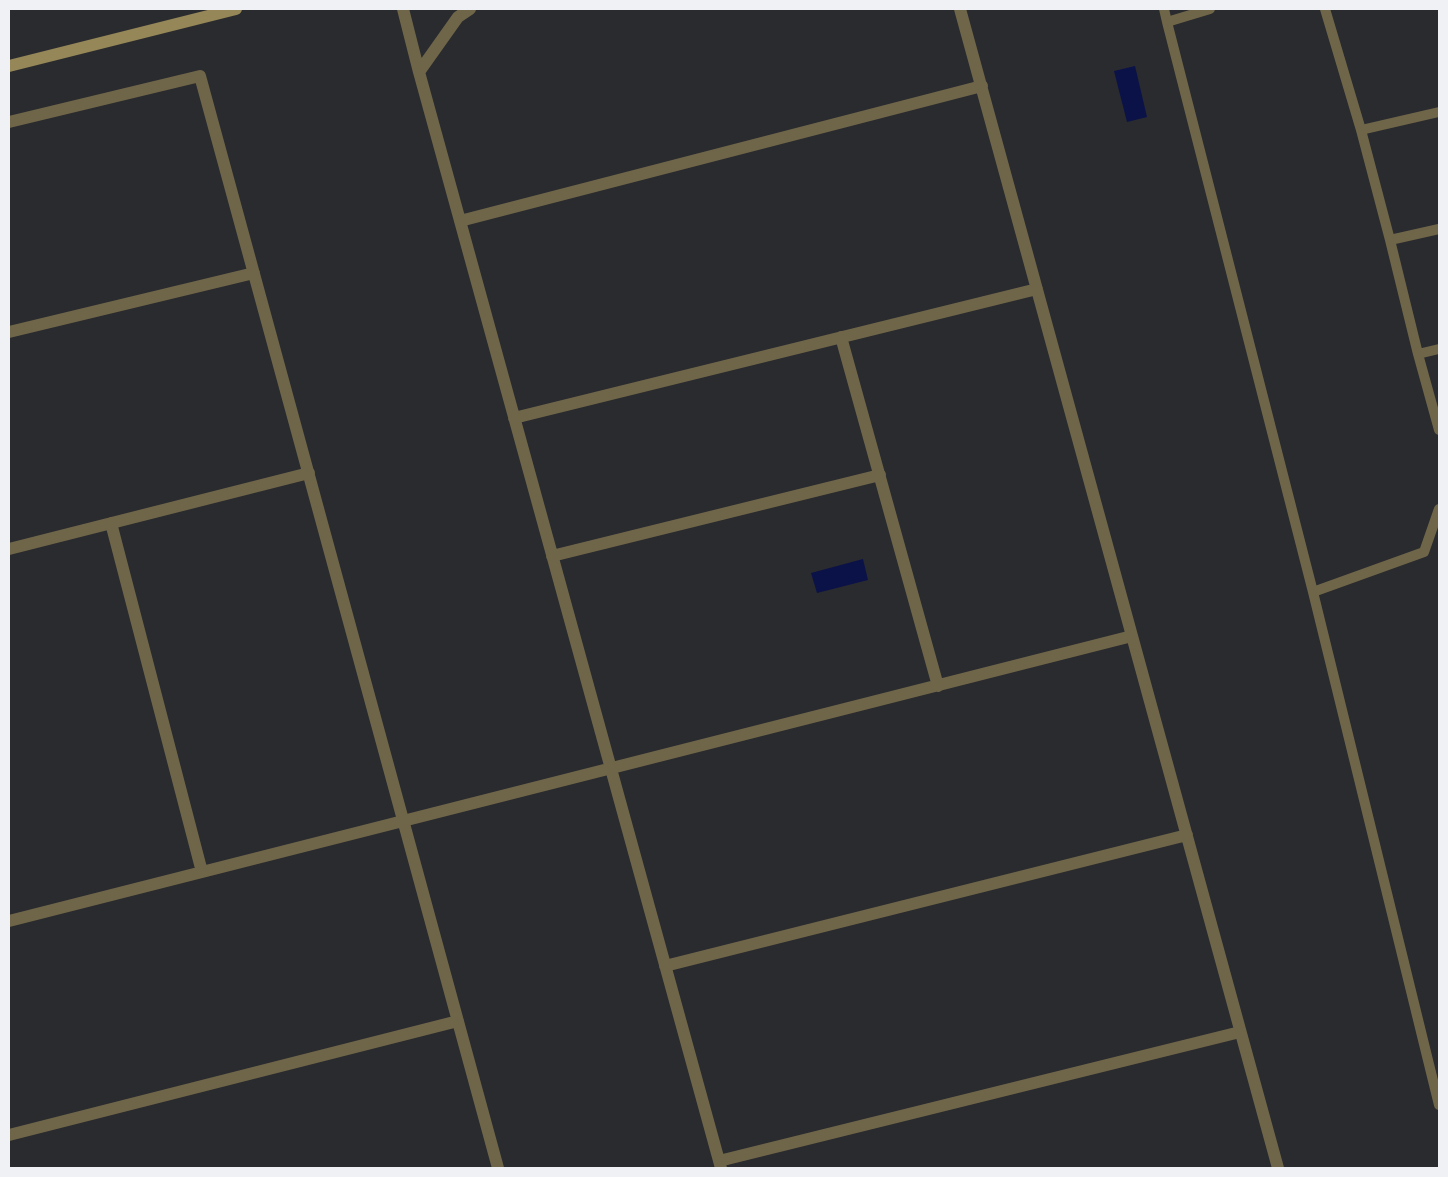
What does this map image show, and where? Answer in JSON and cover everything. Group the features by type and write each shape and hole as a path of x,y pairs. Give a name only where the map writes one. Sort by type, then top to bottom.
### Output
{"main road":[{"path":"9,66 236,9"}],"street":[{"path":"403,9 720,1164 1240,1032"},
{"path":"419,72 458,17 470,9"},
{"path":"960,9 1278,1168"},
{"path":"9,122 200,76 498,1168"},
{"path":"460,221 982,86"},
{"path":"9,332 254,273"},
{"path":"514,418 1037,289"},
{"path":"841,337 938,686"},
{"path":"9,549 309,473"},
{"path":"552,556 880,475"},
{"path":"111,523 202,872"},
{"path":"9,921 1132,636"},
{"path":"665,966 1187,835"},
{"path":"9,1135 458,1021"}],"lane":[{"path":"1164,9 1313,592 1439,1104"},
{"path":"1167,22 1210,9"},
{"path":"1325,9 1361,130 1439,430"},
{"path":"1361,130 1439,112"},
{"path":"1390,240 1439,229"},
{"path":"1418,354 1439,349"},
{"path":"1313,592 1424,552 1439,509"}],"shaded area":[{"path":"1135,66 1147,117 1127,122 1114,71"},
{"path":"863,559 868,580 817,593 811,573"}]}
